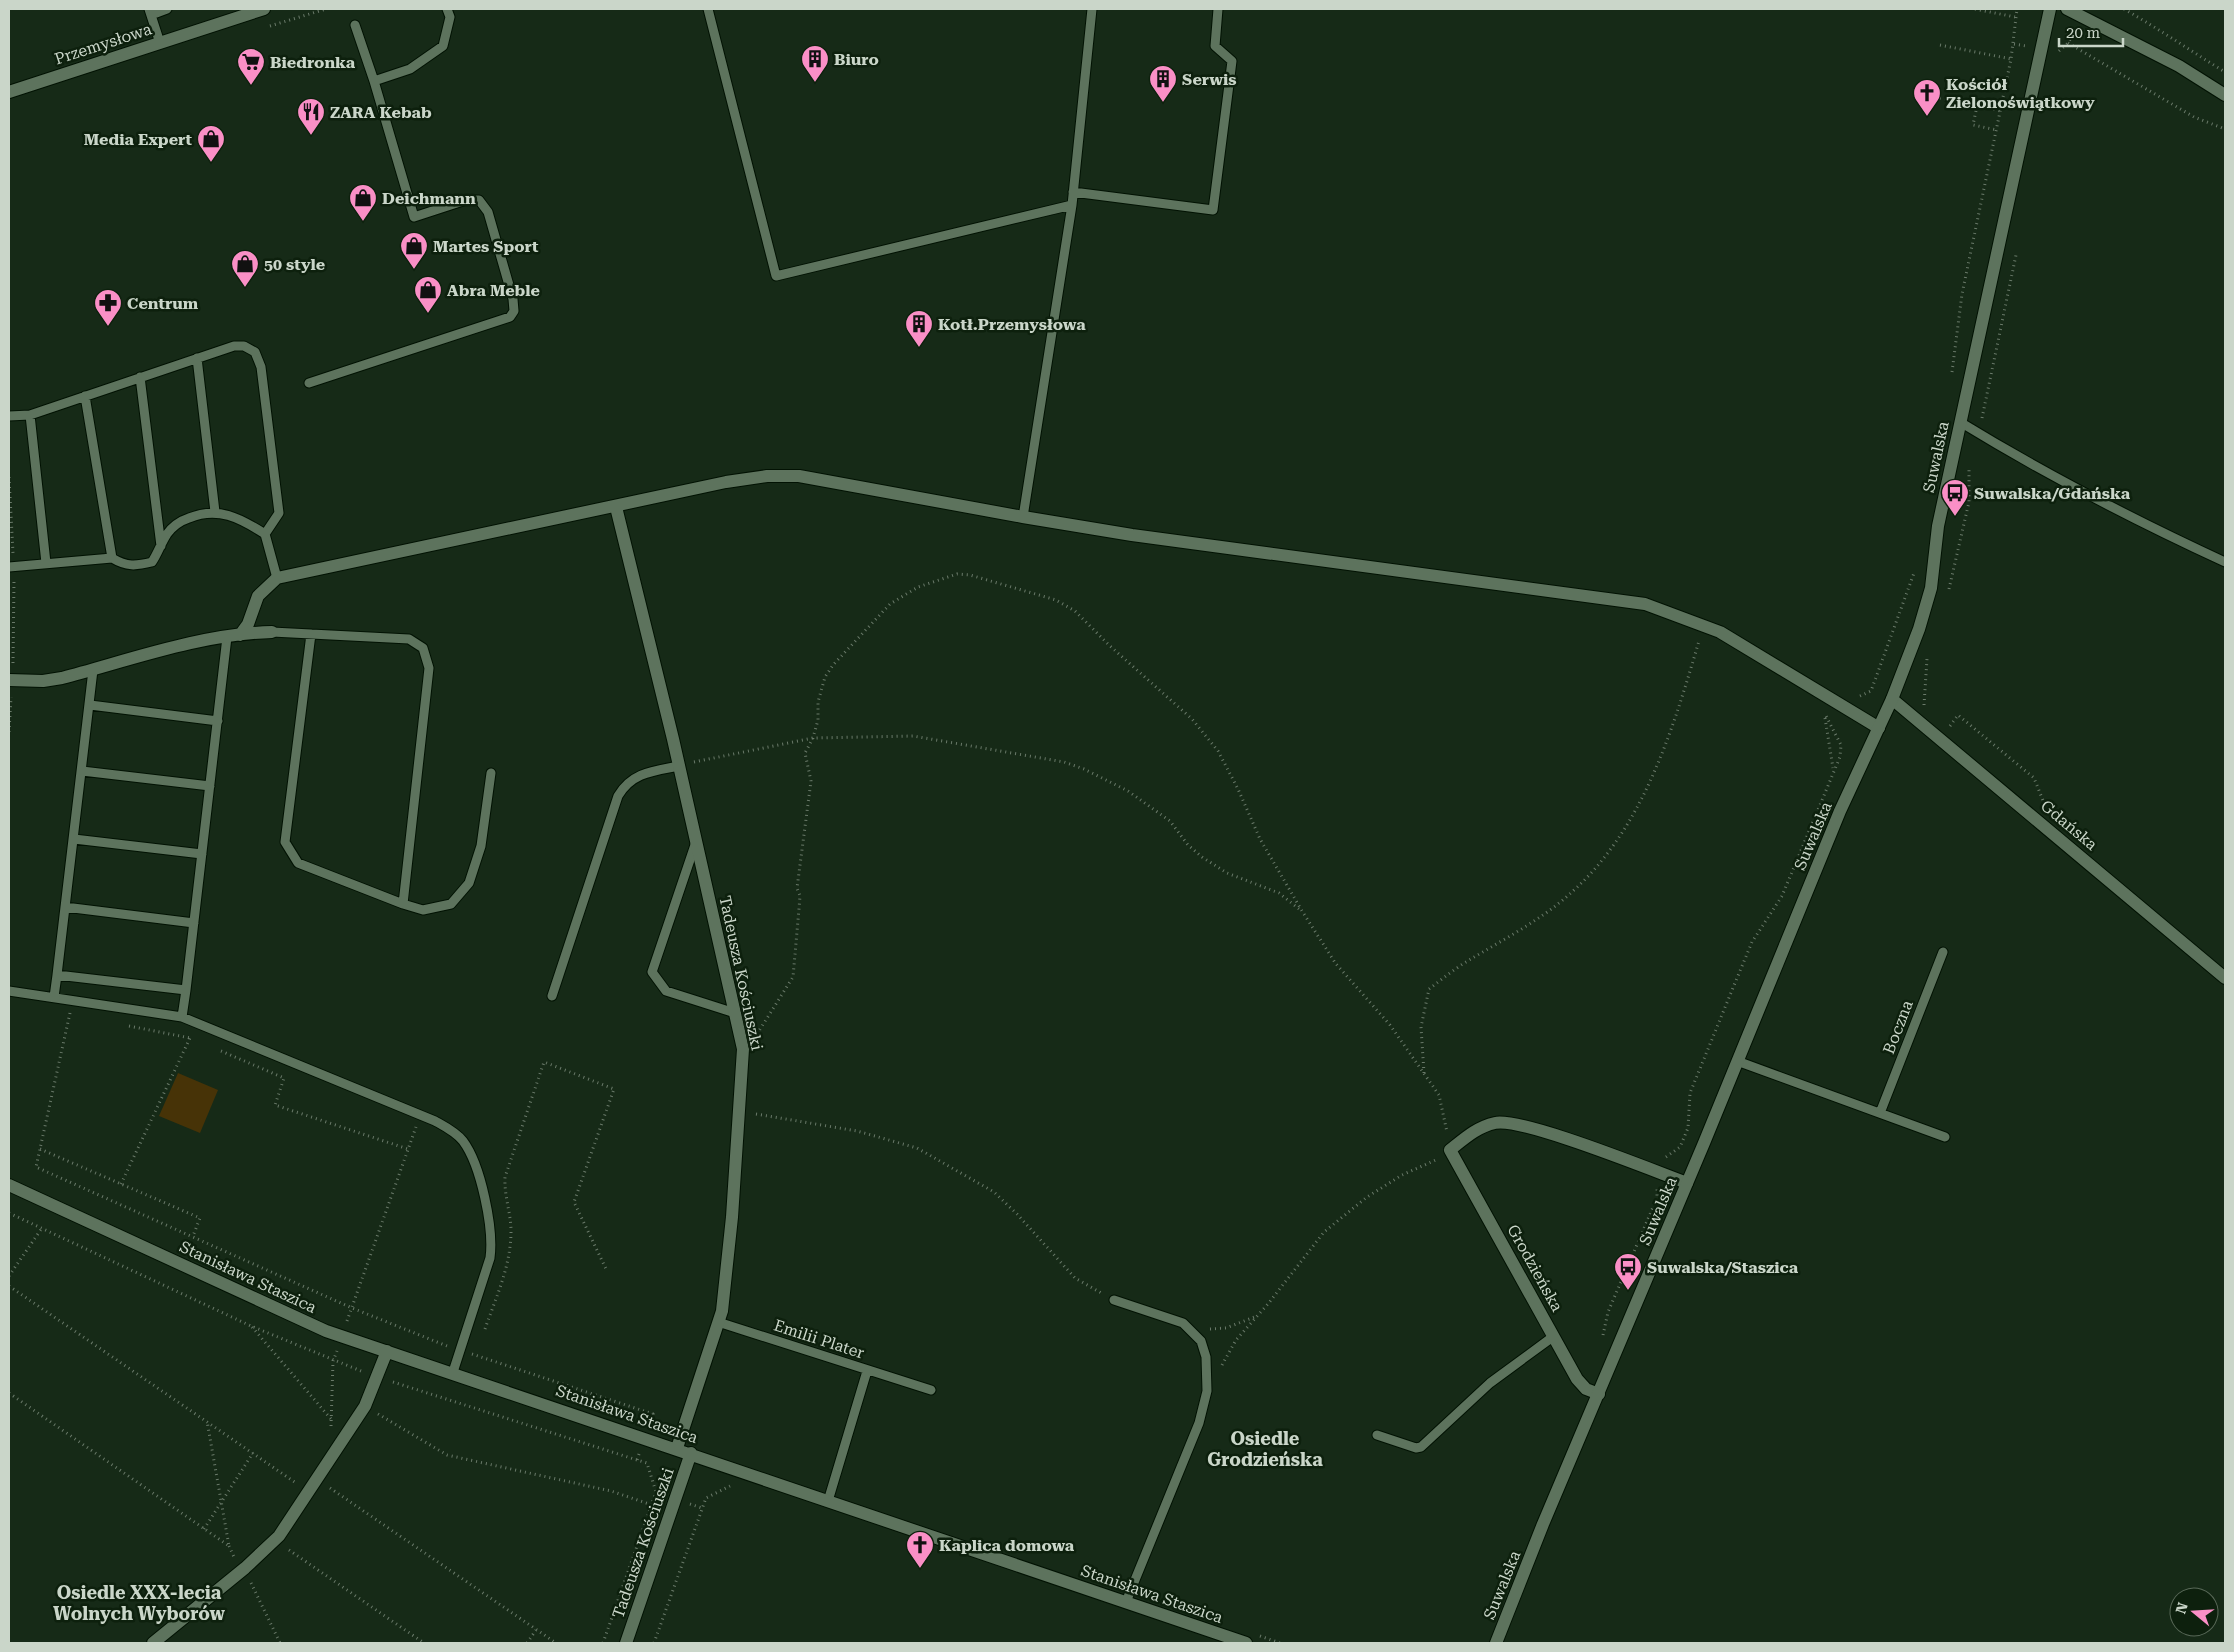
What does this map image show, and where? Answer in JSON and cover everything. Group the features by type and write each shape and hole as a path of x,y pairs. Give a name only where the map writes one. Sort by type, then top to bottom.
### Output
{"street":[{"name":"Przemysłowa","path":"9,92 264,9"},
{"name":"Suwalska","path":"1496,1643 1543,1524 1687,1183 1840,811 1892,699 1919,629 1931,588 1938,526 2050,9"},
{"path":"2067,9 2084,16 2178,66 2225,95"},
{"path":"233,636 248,624 258,596 277,578 734,481 767,476 799,476 1023,518 1177,542 1608,597 1645,604 1720,632 1879,728"},
{"name":"Tadeusza Kościuszki","path":"616,507 679,766 743,1049 732,1217 722,1311 677,1448"},
{"path":"11,680 43,681 233,636 272,632"},
{"name":"Gdańska","path":"1892,699 2225,978"},
{"path":"1450,1150 1473,1130 1497,1122 1529,1127 1687,1183"},
{"name":"Grodzieńska","path":"1450,1150 1577,1379 1586,1389 1599,1394"},
{"name":"Stanisława Staszica","path":"9,1185 342,1336 645,1437 1246,1643"},
{"path":"153,1643 245,1568 275,1540 318,1480 365,1406 387,1351"},
{"name":"Tadeusza Kościuszki","path":"626,1643 691,1453"}],"lane":[{"path":"160,43 150,12 167,9"},
{"path":"374,81 410,69 443,46 450,17 447,9"},
{"path":"708,9 776,276 1072,205"},
{"path":"1023,518 1072,205 1092,9"},
{"path":"1073,192 1212,210 1232,61 1215,46 1218,9"},
{"path":"309,383 510,317 514,311 513,299 488,212 479,200 466,200 414,217 374,81 355,25"},
{"path":"9,416 30,415 234,346 244,346 255,352 260,366 279,513 265,534"},
{"path":"197,358 215,512"},
{"path":"140,377 162,547"},
{"path":"85,396 112,558"},
{"path":"30,415 46,562"},
{"path":"1960,422 2041,470 2225,562"},
{"path":"11,567 46,562 112,558 122,565 134,566 152,562 162,547 167,534 179,522 198,514 215,512 242,520 265,534 277,578"},
{"path":"272,632 409,639 423,648 429,668 403,904"},
{"path":"311,634 285,842 298,863 423,910 451,904 470,882 481,846 490,773"},
{"path":"182,1017 218,721 233,636"},
{"path":"54,997 93,670"},
{"path":"90,705 218,721"},
{"path":"552,996 618,796 624,786 633,778 645,773 679,766"},
{"path":"82,771 210,786"},
{"path":"74,840 202,854"},
{"path":"696,842 652,972 666,992 735,1013"},
{"path":"65,908 194,923"},
{"name":"Boczna","path":"1880,1113 1943,952"},
{"path":"57,975 186,990"},
{"path":"9,991 182,1017 420,1115 450,1130 461,1139 470,1152 492,1240 490,1258 453,1372"},
{"path":"1737,1062 1945,1136"},
{"path":"1114,1300 1183,1323 1201,1341 1206,1357 1207,1391 1199,1423 1126,1602"},
{"name":"Emilii Plater","path":"718,1322 867,1371 828,1500"},
{"path":"1377,1435 1416,1448 1421,1447 1490,1383 1554,1336"},
{"path":"867,1371 931,1390"}],"path":[{"path":"1975,9 2015,17"},
{"path":"1952,378 1962,294 2001,111 2011,59 2017,9"},
{"path":"2124,9 2166,33 2177,43 2225,72"},
{"path":"2056,61 2058,52 2068,43 2084,16"},
{"path":"2068,43 2194,116 2225,129"},
{"path":"1940,45 2011,59"},
{"path":"1930,96 2001,111"},
{"path":"1960,102 1960,107"},
{"path":"1977,106 1973,125 1997,130"},
{"path":"1979,434 2018,246"},
{"path":"9,476 11,567 9,732"},
{"path":"1856,697 1868,695 1871,691 1908,595 1915,571"},
{"path":"756,1037 793,977 800,896 797,888 811,781 805,753 813,738 825,677 833,665 890,604 918,587 956,574 970,575 1056,600 1075,611 1110,646 1192,719 1218,751 1238,789 1260,839 1302,911 1336,964 1390,1025 1439,1095 1450,1150 1432,1164 1402,1175 1367,1198 1324,1232 1258,1316 1236,1340 1207,1391"},
{"path":"1424,1074 1421,1027 1429,989 1464,964 1516,932 1572,892 1600,863 1627,822 1661,760 1704,626"},
{"path":"1602,1341 1608,1312 1657,1198 1657,1185 1650,1182 1657,1159 1666,1158 1680,1147 1688,1128 1690,1093 1723,1010 1752,942 1782,896 1833,769 1840,758 1841,745 1825,715 1830,734 1833,769"},
{"path":"1942,724 1950,726 1958,715 2034,778 2045,807"},
{"path":"679,766 813,738 913,736 1064,762 1084,769 1128,791 1170,821 1188,845 1202,857 1227,873 1278,893 1302,911"},
{"path":"71,1008 36,1167 352,1308 460,1350 653,1414 638,1460 647,1463 656,1492 603,1643"},
{"path":"70,1014 79,1016"},
{"path":"125,1025 190,1038 198,1042"},
{"path":"120,1184 190,1038"},
{"path":"215,1049 284,1078 275,1105 408,1149"},
{"path":"481,1338 506,1270 510,1251 511,1228 504,1192 505,1178 544,1062 614,1089 574,1202 606,1268"},
{"path":"739,1111 857,1131 917,1148 994,1192 1017,1214 1075,1278 1114,1300"},
{"path":"331,1428 333,1361 420,1115"},
{"path":"40,1149 200,1218 193,1236"},
{"path":"10,1275 42,1228"},
{"path":"9,1268 10,1275"},
{"path":"9,1286 309,1492"},
{"path":"1183,1323 1205,1329 1226,1328 1258,1316"},
{"path":"251,1326 331,1420"},
{"path":"475,1355 478,1347"},
{"path":"9,1393 229,1546 207,1421"},
{"path":"365,1406 447,1455 611,1491 652,1505"},
{"path":"204,1529 253,1453"},
{"path":"318,1480 556,1643"},
{"path":"654,1643 706,1498 733,1485"},
{"path":"656,1492 702,1508"},
{"path":"275,1540 424,1643"},
{"path":"245,1568 280,1643"},
{"path":"527,1643 536,1630"}],"shaded area":[{"path":"178,1073 218,1090 200,1133 159,1116"}],"place":[{"name":"Biuro","path":"815,83"},
{"name":"Biedronka","path":"251,86"},
{"name":"Serwis","path":"1163,103"},
{"name":"Kościół Zielonoświątkowy","path":"1927,117"},
{"name":"ZARA Kebab","path":"311,136"},
{"name":"Media Expert","path":"211,163"},
{"name":"Deichmann","path":"363,222"},
{"name":"Martes Sport","path":"414,270"},
{"name":"50 style","path":"245,288"},
{"name":"Abra Meble","path":"428,314"},
{"name":"Centrum","path":"108,327"},
{"name":"Kotł.Przemysłowa","path":"919,348"},
{"name":"Suwalska/Gdańska","path":"1955,517"},
{"name":"Suwalska/Staszica","path":"1628,1291"},
{"name":"Kaplica domowa","path":"920,1569"}],"district":[{"name":"Osiedle Grodzieńska","path":"1265,1448"},
{"name":"Osiedle XXX-lecia Wolnych Wyborów","path":"139,1602"}]}
